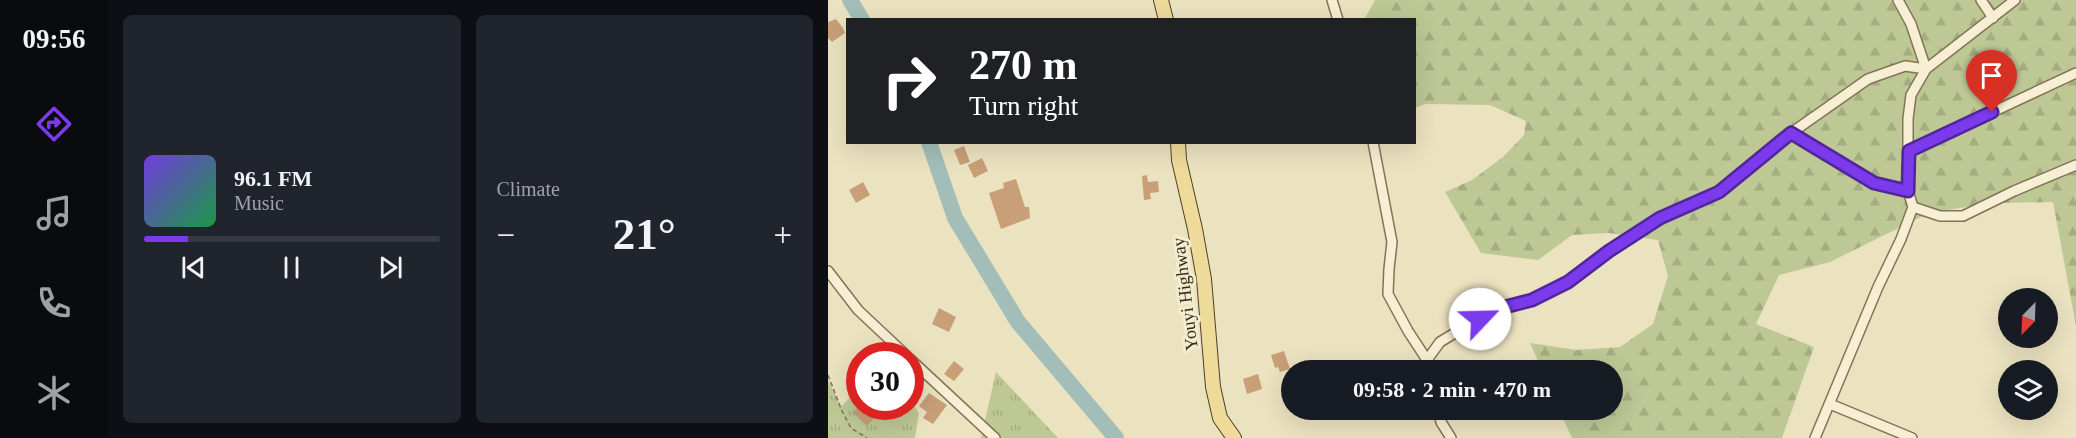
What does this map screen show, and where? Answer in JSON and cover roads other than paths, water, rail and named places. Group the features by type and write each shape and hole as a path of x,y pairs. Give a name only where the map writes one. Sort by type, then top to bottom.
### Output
{"main road":[{"path":"1161,0 1166,18"},
{"name":"Youyi Highway","path":"1178,144 1179,160 1204,279 1213,387 1220,418 1233,438"}],"street":[{"path":"1332,0 1337,18"},
{"path":"1898,0 1911,24 1926,69"},
{"path":"1982,0 1992,18"},
{"path":"1815,438 1913,207 1908,191 1908,118 1911,95 1926,69 1940,56 2015,0"},
{"path":"1373,144 1392,242 1388,294 1427,360 1440,342 1463,328 1497,309 1532,300 1568,282 1609,251 1660,218 1719,192 1791,133 1868,79 1905,66 1926,69"},
{"path":"1909,151 2076,73"},
{"path":"1791,133 1874,183 1908,191"},
{"path":"1913,207 1940,216 1963,216 2014,191 2076,165"},
{"path":"828,271 858,309 893,342"},
{"path":"924,371 995,438"},
{"path":"1830,404 1912,438"},
{"path":"1440,420 1451,438"}],"waterway":[{"path":"850,0 861,18"},
{"path":"930,144 955,218 1018,322 1116,438"}]}
